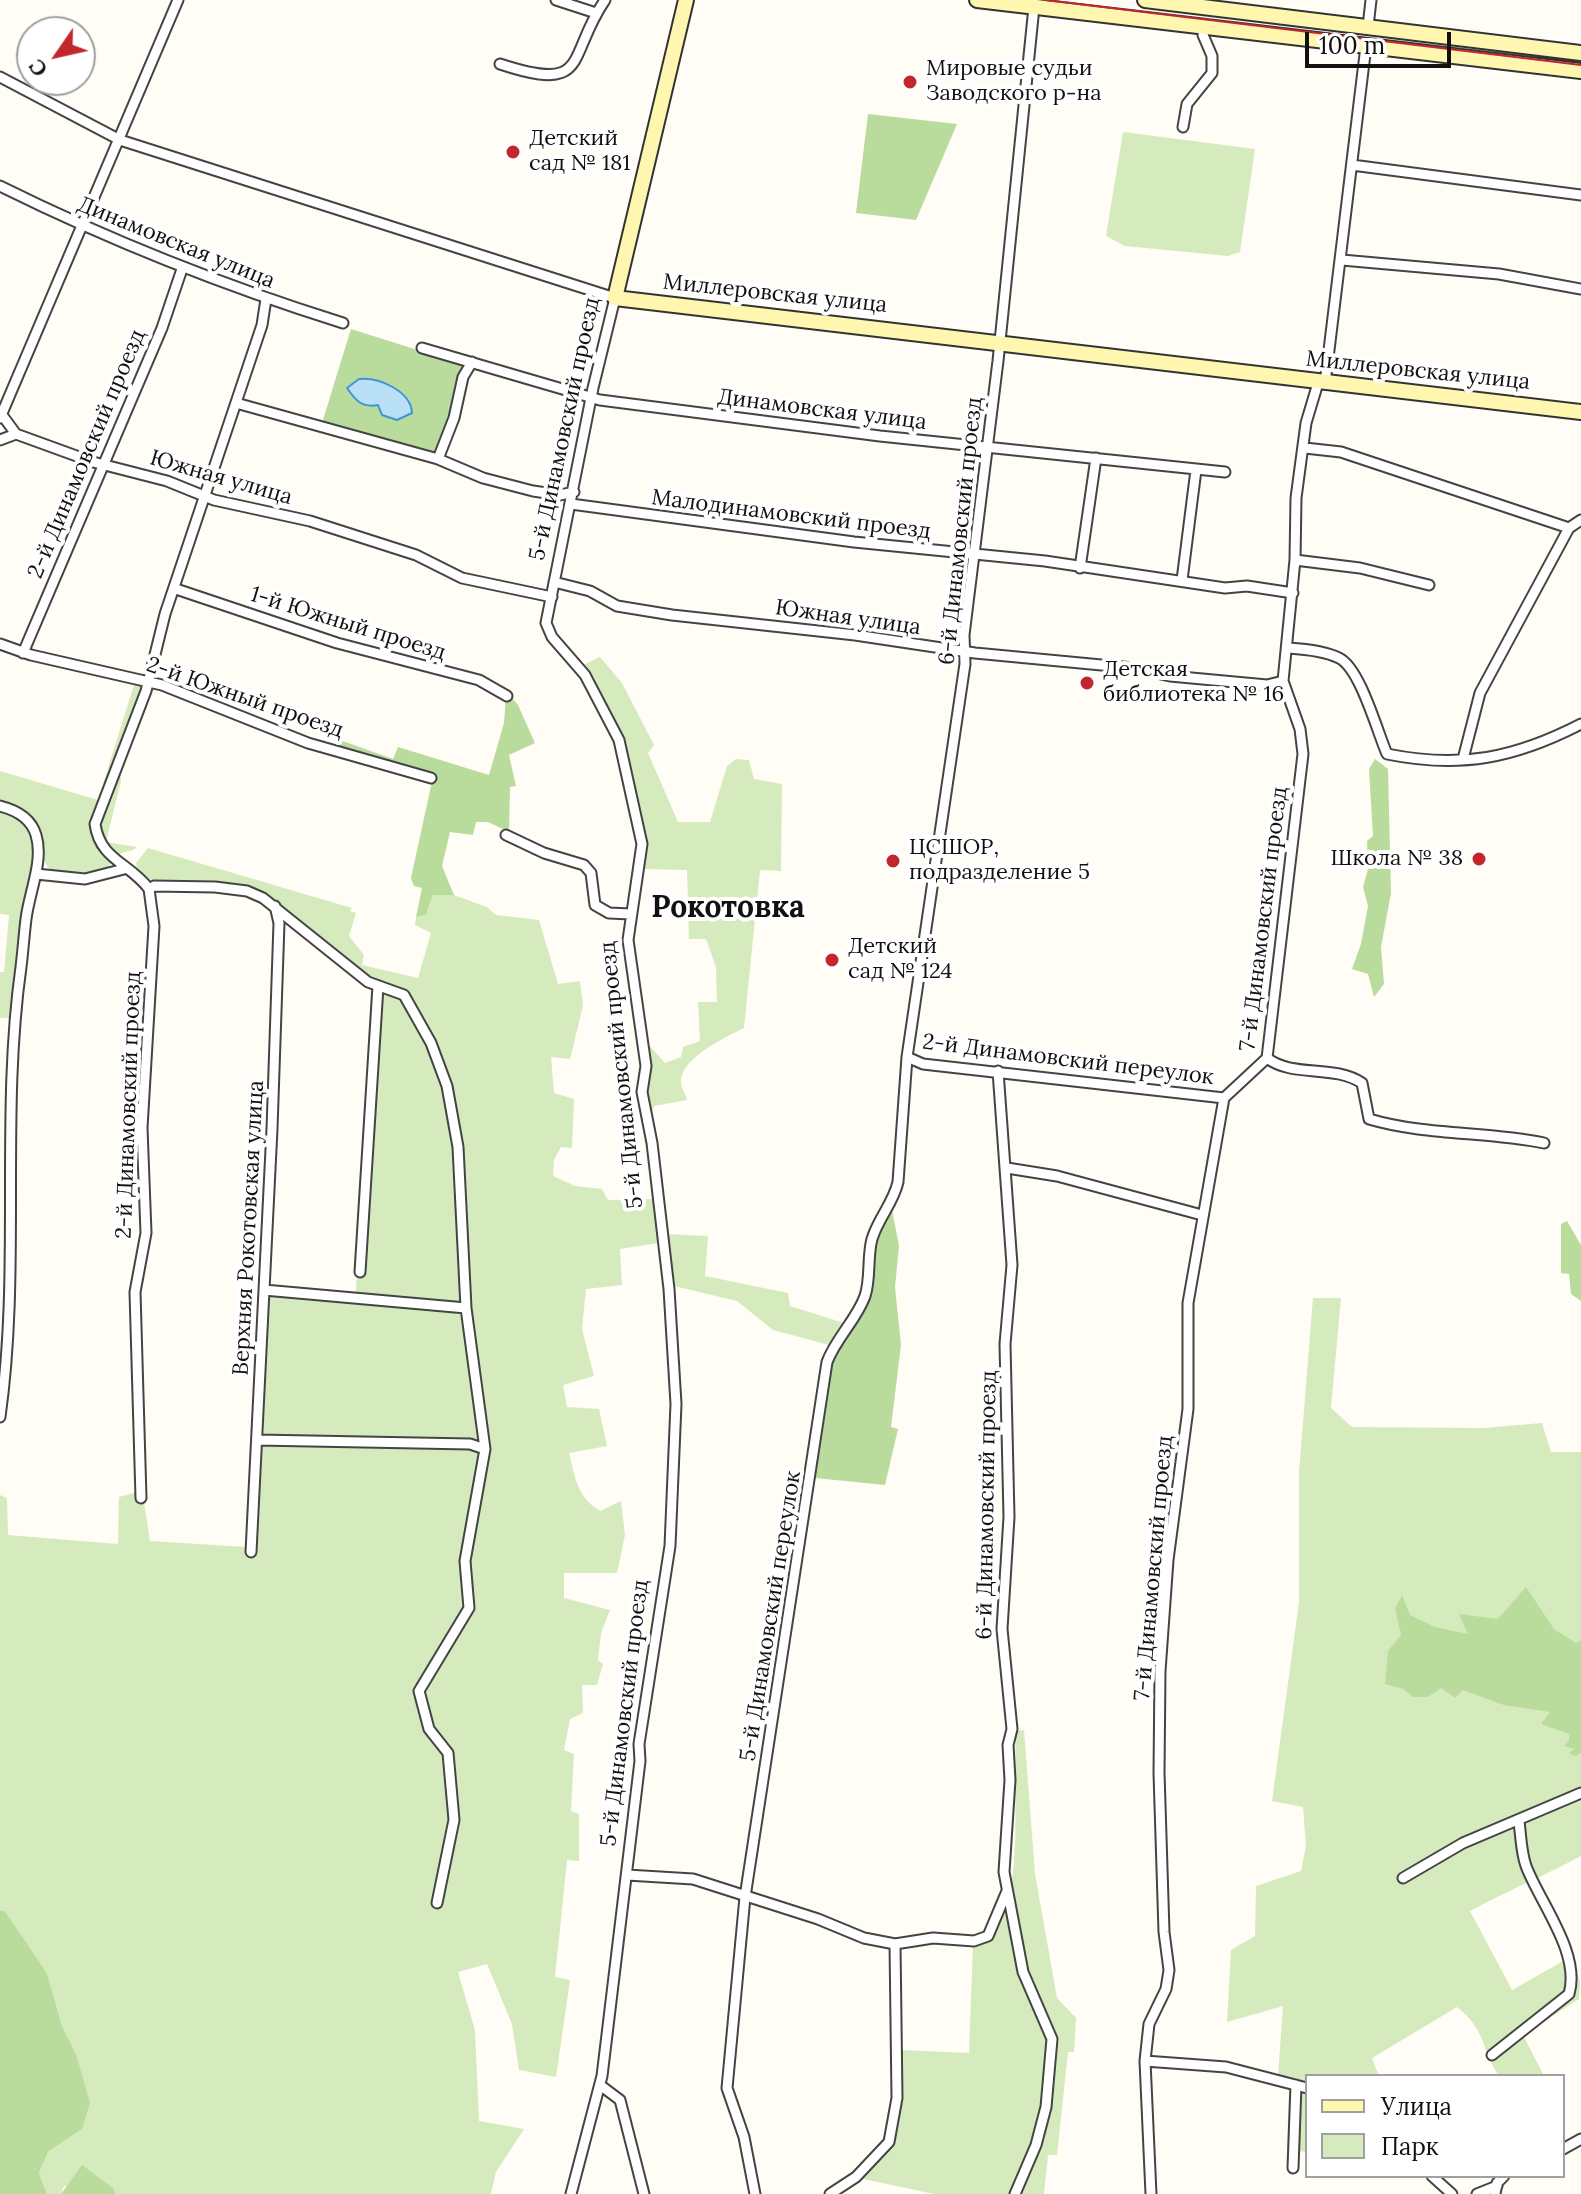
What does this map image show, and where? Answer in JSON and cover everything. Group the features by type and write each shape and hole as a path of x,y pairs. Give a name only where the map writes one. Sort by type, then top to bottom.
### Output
{"street":[{"path":"0,440 16,434 1,416 178,0"},
{"path":"556,0 596,13"},
{"path":"500,64 538,77 568,70 581,54 596,13 605,0"},
{"name":"5-й Динамовский проезд","path":"571,2194 600,2085 627,1875 639,1744 670,1546 676,1404 669,1289 654,1152 642,1092 646,1066 628,940 642,844 640,824 614,729 585,675 562,650 546,623 546,610 552,597 615,298 686,0"},
{"path":"977,0 1581,71"},
{"path":"1145,0 1581,53"},
{"path":"1368,27 1371,0"},
{"name":"6-й Динамовский проезд","path":"907,1057 966,651 964,635 1000,343 1034,7"},
{"path":"1183,127 1187,104 1212,73 1212,56 1203,35 1204,28"},
{"name":"7-й Динамовский проезд","path":"1151,2194 1145,2061 1152,2014 1166,1989 1169,1970 1164,1932 1159,1773 1160,1671 1168,1560 1188,1409 1188,1303 1224,1098 1267,1058 1303,754 1300,729 1283,681 1293,593 1296,498 1306,423 1321,383 1342,260 1366,46"},
{"name":"Миллеровская улица","path":"0,77 120,140 615,298 1581,412"},
{"path":"1352,165 1581,195"},
{"name":"Динамовская улица","path":"0,186 83,227 182,269 343,323"},
{"path":"1342,260 1499,274 1581,289"},
{"name":"2-й Динамовский проезд","path":"23,653 162,328 182,269"},
{"path":"266,299 262,325 176,589 165,614 148,681 95,824 101,846 149,889 154,886 215,887 247,891 275,906 368,982 404,995 431,1043 447,1086 458,1147 466,1308 485,1449 465,1561 469,1608 419,1691 429,1729 448,1753 454,1820 437,1903"},
{"name":"Динамовская улица","path":"422,348 593,398 986,448 1225,472"},
{"path":"438,459 454,418 463,377 472,362"},
{"path":"236,403 438,459 483,478 533,491 560,495 574,492"},
{"name":"Южная улица","path":"16,434 206,496 310,521 416,555 462,578 552,597"},
{"path":"1305,448 1341,452 1569,528"},
{"path":"1080,568 1096,458"},
{"path":"1182,580 1196,470"},
{"name":"Малодинамовский проезд","path":"571,504 1182,580 1225,588 1247,586 1293,593"},
{"path":"1463,759 1480,693 1569,528 1581,520"},
{"path":"1295,560 1360,568 1429,585"},
{"name":"Южная улица","path":"554,582 590,591 617,606 966,651 1133,668 1213,681 1267,685 1283,681"},
{"name":"1-й Южный проезд","path":"176,589 337,643 479,680 507,696"},
{"name":"2-й Южный проезд","path":"0,644 23,653 148,681 308,743 431,778"},
{"path":"1289,648 1337,656 1347,663 1356,675 1387,754 1463,759 1522,752 1581,724"},
{"path":"0,806 20,813 37,837 36,874 26,917 13,1033 10,1130 13,1231 7,1371 0,1417"},
{"path":"506,835 544,853 584,865 591,873 595,905 609,913 631,914"},
{"path":"36,874 85,879 124,869"},
{"name":"2-й Динамовский проезд","path":"141,1498 135,1292 146,1233 142,1128 154,926 149,889"},
{"name":"Верхняя Рокотовская улица","path":"251,1552 275,1069 279,923 275,906"},
{"path":"360,1272 378,986"},
{"name":"2-й Динамовский переулок","path":"907,1057 923,1064 1224,1098"},
{"name":"5-й Динамовский переулок","path":"755,2194 744,2137 727,2088 745,1897 827,1362 835,1341 866,1294 872,1241 879,1218 895,1195 907,1057"},
{"path":"1267,1058 1286,1066 1349,1075 1362,1083 1369,1119 1423,1132 1516,1137 1544,1143"},
{"name":"6-й Динамовский проезд","path":"998,1071 1012,1265 1005,1344 1009,1517 1002,1629 1012,1729 1008,1745 1007,1891 1023,1972 1052,2039 1043,2120 1033,2154 1015,2194"},
{"path":"1007,1168 1057,1176 1202,1215"},
{"path":"264,1290 466,1308"},
{"path":"257,1440 470,1444 485,1449"},
{"path":"1403,1878 1463,1843 1519,1822 1533,1812 1581,1793"},
{"path":"1492,2055 1569,1994 1579,1975 1579,1963 1566,1928 1524,1862 1519,1822"},
{"name":"6-й Динамовский проезд","path":"627,1875 693,1879 818,1919 864,1938 895,1944 933,1938 974,1941 988,1936 1007,1891"},
{"path":"830,2194 856,2177 889,2142 898,2086 894,2023 895,1944"},
{"path":"1145,2061 1226,2067 1305,2087"},
{"path":"600,2085 620,2100 644,2194"},
{"path":"1293,2168 1296,2085"},
{"path":"1434,2178 1452,2194"},
{"path":"1477,2194 1496,2192"}],"green space":[{"path":"868,114 957,124 916,220 856,213"},
{"path":"1123,132 1255,149 1240,252 1228,256 1125,246 1106,236"},
{"path":"351,329 465,365 452,418 434,454 322,423","holes":["374,379 401,394 380,408"]},
{"path":"600,657 622,683 654,745 648,753 678,822 710,822 727,766 736,759 749,760 754,779 782,784 781,871 760,870 744,1028 705,1049 688,1065 681,1082 687,1100 654,1106 652,1112 647,1103 647,1043 665,1063 681,1057 683,1047 700,1041 698,1002 717,1002 716,967 706,939 689,939 687,870 644,869 644,842 636,789 619,738 583,665"},
{"path":"135,682 142,684 143,690 120,770 121,781 106,842 137,847 120,854 102,871 82,876 58,874 48,867 43,858 33,819 16,805 0,802 0,771 98,800"},
{"path":"510,696 518,705 535,743 509,755 516,786 510,787 509,832 488,822 476,822 473,835 450,832 442,866 454,895 433,895 426,915 416,917 422,888 414,886 411,878 433,777 334,745 337,739 393,759 398,747 489,775 504,723 506,697"},
{"path":"1375,759 1388,769 1391,893 1381,947 1384,984 1374,997 1368,974 1352,969 1361,944 1368,906 1363,887 1368,869 1367,841 1373,836 1369,769"},
{"path":"0,811 16,818 26,829 34,859 10,1018 0,1018 0,972 4,972 9,915 0,914"},
{"path":"148,848 352,908 350,911 356,913 349,936 364,955 362,965 418,978 431,933 415,925 416,917 426,915 433,895 454,895 487,907 496,915 539,920 558,984 580,981 583,1006 570,1059 551,1057 554,1093 574,1099 572,1148 561,1147 554,1160 553,1176 575,1186 602,1189 608,1200 654,1199 659,1243 620,1249 622,1285 586,1289 582,1329 594,1376 563,1385 567,1407 599,1409 607,1446 569,1453 578,1486 586,1499 600,1511 621,1501 625,1535 617,1573 564,1573 564,1598 610,1610 601,1633 598,1660 603,1664 597,1685 582,1685 583,1713 570,1719 564,1750 574,1754 571,1811 579,1814 579,1861 567,1860 555,1977 570,1980 556,2077 519,2070 512,2024 487,1964 458,1972 475,2030 479,2121 524,2129 496,2172 491,2194 116,2194 113,2188 64,2186 61,2194 47,2194 39,2173 48,2152 82,2129 76,2054 62,2026 47,1973 5,1911 0,1910 0,1495 7,1498 8,1535 118,1544 119,1497 137,1492 143,1496 150,1541 246,1547 262,1289 350,1295 356,1291 371,991 294,925 294,915 261,893 239,884 164,883 141,873 136,863"},
{"path":"892,1210 899,1246 895,1287 901,1345 891,1427 898,1429 885,1485 815,1478 831,1361 859,1314 883,1217"},
{"path":"1567,1221 1581,1245 1581,1301 1571,1294 1569,1274 1561,1273 1561,1224"},
{"path":"666,1234 708,1236 705,1276 788,1293 790,1306 844,1323 829,1345 773,1330 737,1301 674,1286"},
{"path":"1313,1298 1341,1298 1331,1408 1352,1427 1483,1428 1542,1423 1551,1452 1581,1452 1581,1856 1470,1911 1512,1990 1572,1956 1580,1982 1579,1999 1523,2035 1543,2074 1498,2074 1479,2032 1457,2007 1372,2058 1378,2074 1305,2074 1305,2084 1278,2076 1283,2006 1227,2022 1231,1950 1255,1936 1256,1886 1301,1871 1306,1846 1303,1807 1272,1801 1299,1602 1299,1472"},
{"path":"1526,1587 1554,1629 1576,1643 1581,1640 1581,1753 1575,1756 1569,1753 1574,1749 1564,1746 1569,1741 1569,1734 1541,1724 1550,1712 1504,1705 1463,1690 1455,1698 1441,1688 1428,1697 1413,1697 1403,1689 1385,1684 1388,1651 1401,1635 1395,1608 1402,1595 1410,1615 1435,1627 1468,1634 1459,1614 1498,1619"},
{"path":"1024,1730 1035,1874 1057,1998 1076,2018 1074,2052 1068,2052 1057,2155 1048,2155 1044,2194 934,2194 859,2178 888,2147 899,2050 969,2053 973,1944 992,1934 1004,1912 1012,1884 1016,1815 1015,1753 1017,1731"},
{"path":"0,1910 5,1911 47,1973 62,2026 76,2054 90,2103 82,2129 48,2152 39,2173 47,2194 0,2194"},
{"path":"1289,2088 1305,2092 1305,2152 1287,2150"},
{"path":"82,2165 113,2188 116,2194 61,2194"}],"water":[{"path":"359,379 376,380 393,387 406,398 412,413 397,420 382,415 378,405 360,402 347,388"}],"tram line":[{"path":"1045,0 1581,65"}],"place":[{"name":"Мировые судьи Заводского р-на","path":"910,82"},
{"name":"Детский сад № 181","path":"513,152"},
{"name":"Детская библиотека № 16","path":"1087,683"},
{"name":"Школа № 38","path":"1479,859"},
{"name":"ЦСШОР, подразделение 5","path":"893,861"},
{"name":"Детский сад № 124","path":"832,960"}],"district":[{"name":"Рокотовка","path":"728,908"}]}
